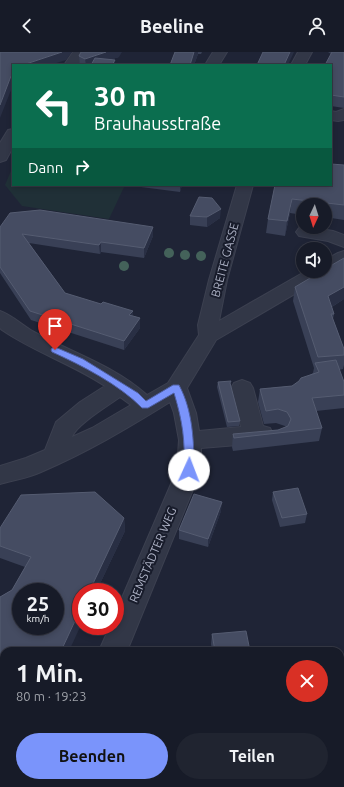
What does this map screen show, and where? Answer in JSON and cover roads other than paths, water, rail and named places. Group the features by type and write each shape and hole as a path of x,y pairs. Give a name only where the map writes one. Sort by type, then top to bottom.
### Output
{"street":[{"path":"72,64 80,52"},
{"path":"213,64 220,52"},
{"path":"299,64 305,52"},
{"path":"332,116 338,117 344,113"},
{"path":"0,157 12,135"},
{"name":"BREITE GASSE","path":"209,335 208,325 218,280 245,186"},
{"path":"319,234 333,236 344,242"},
{"path":"0,475 32,466 100,434 176,388 209,335 308,278"},
{"path":"0,318 30,340 80,361 135,396 145,406"},
{"path":"54,456 64,428 88,408 120,386"},
{"name":"REMSTÄDTER WEG","path":"115,647 189,470 190,440 185,414 176,388"},
{"path":"242,388 254,435"},
{"path":"190,440 276,433"}]}
